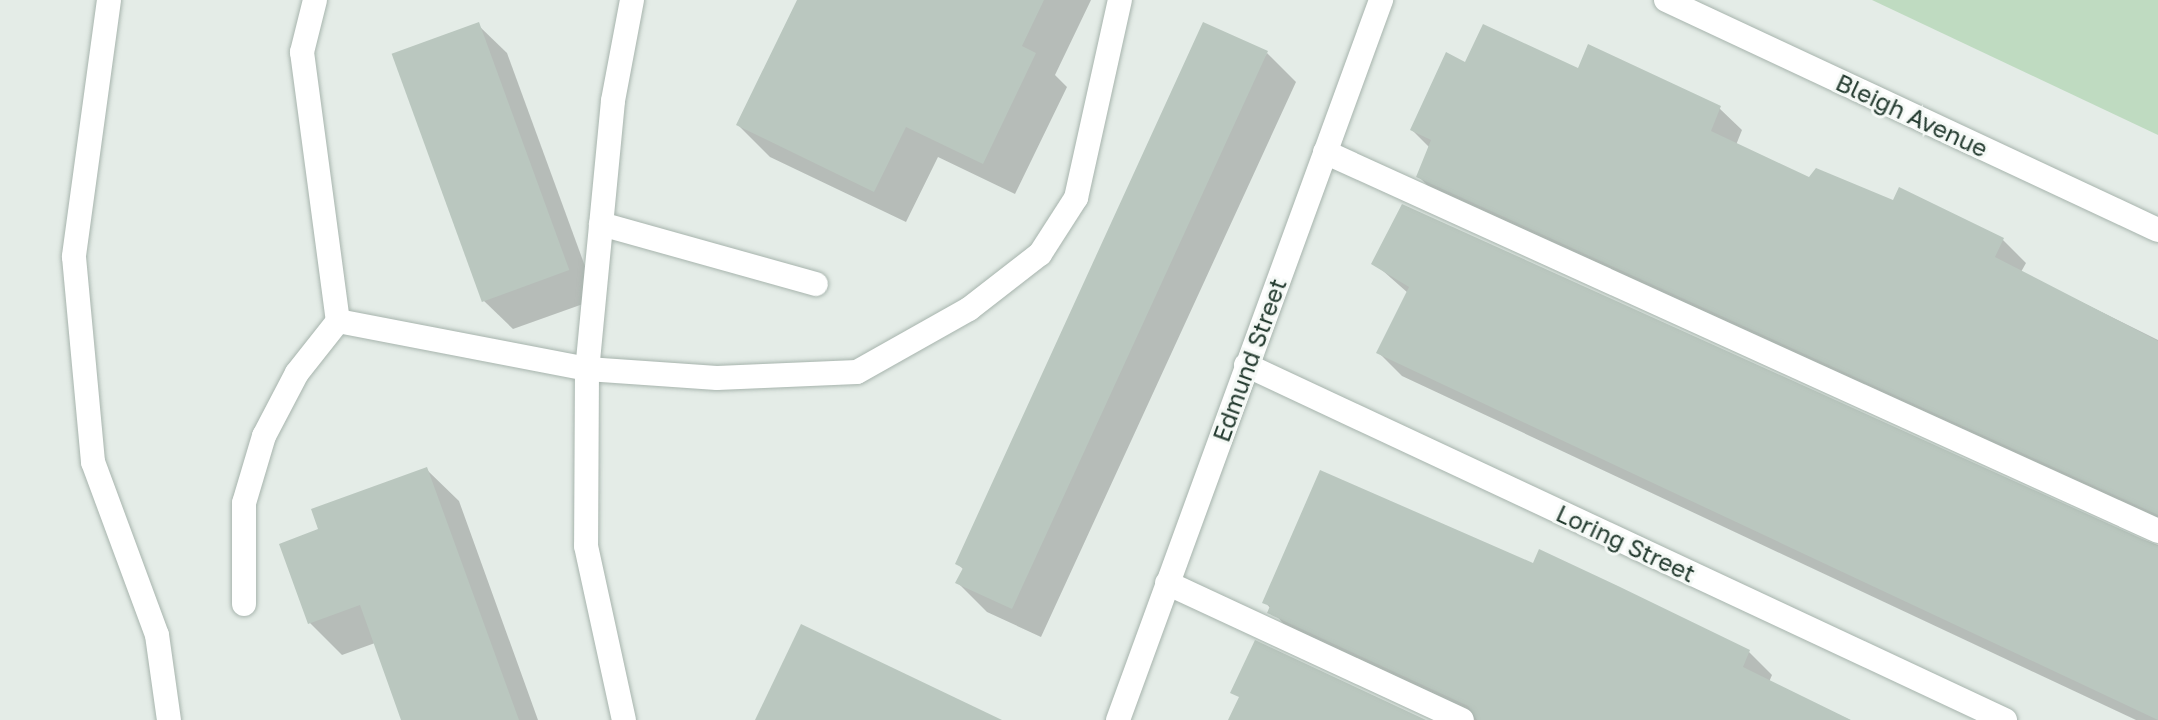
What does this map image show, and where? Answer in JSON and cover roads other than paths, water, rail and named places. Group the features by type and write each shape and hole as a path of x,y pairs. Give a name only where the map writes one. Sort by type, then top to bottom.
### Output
{"street":[{"path":"109,0 74,257 93,462 157,635 169,720"},
{"path":"244,604 244,503 264,436 297,373 338,321 302,52 315,0"},
{"path":"624,720 586,546 587,369 613,101 632,0"},
{"path":"338,321 587,369 717,378 857,372 969,309 1040,254 1076,198 1120,0"},
{"name":"Edmund Street","path":"1118,720 1381,0"},
{"name":"Bleigh Avenue","path":"1666,0 2158,230"},
{"path":"1325,152 2158,531"},
{"path":"601,224 816,284"},
{"name":"Loring Street","path":"1246,365 2005,720"},
{"path":"1167,583 1462,720"}]}
